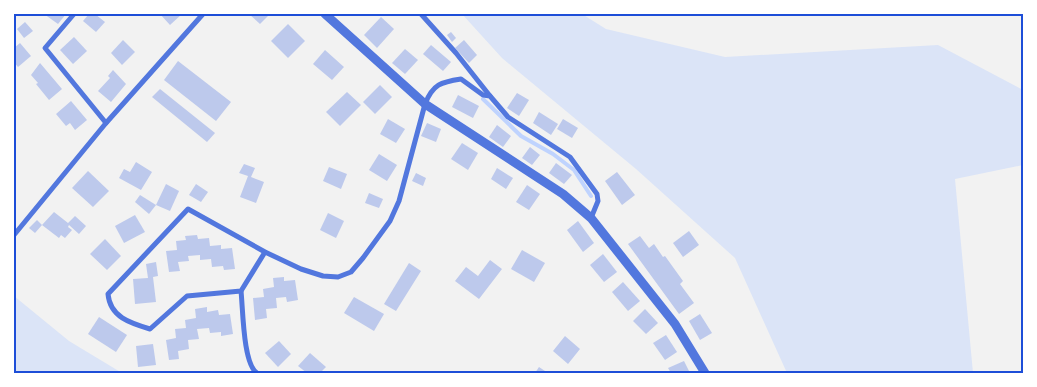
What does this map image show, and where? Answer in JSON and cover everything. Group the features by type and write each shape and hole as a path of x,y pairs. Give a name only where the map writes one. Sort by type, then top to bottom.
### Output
{"street":[{"path":"74,14 45,48 106,123"},
{"path":"14,235 106,123 203,14"},
{"path":"325,14 425,104 563,194 591,218 675,324 705,373"},
{"path":"421,14 456,53 508,117 570,157 597,194 598,201 591,218"},
{"path":"241,290 187,296 150,329 126,322 109,305 108,294 188,209 265,252 301,269 323,276 338,277 351,272 390,221 399,201 425,104 430,92 442,82 461,79 483,95 490,96"},
{"path":"257,373 252,370 248,359 241,290 265,252"}],"shaded area":[{"path":"462,14 582,14 606,29 725,57 938,45 1023,90 1023,165 955,179 973,373 787,373 735,258 636,169 502,58"},
{"path":"14,296 69,341 122,373 14,373"}],"building":[{"path":"44,14 66,14 58,24"},
{"path":"89,14 95,14 105,22 96,32 83,21"},
{"path":"160,14 182,14 170,25"},
{"path":"249,14 270,14 260,24"},
{"path":"381,17 394,29 377,48 364,35"},
{"path":"25,22 33,31 24,38 17,29"},
{"path":"288,24 305,41 288,58 271,41"},
{"path":"451,32 456,38 452,42 447,35"},
{"path":"74,37 87,51 73,64 60,50"},
{"path":"123,40 135,52 122,65 111,53"},
{"path":"464,40 477,55 469,63 455,48"},
{"path":"20,43 31,56 18,67 14,62 14,48"},
{"path":"431,45 451,62 443,71 423,54"},
{"path":"405,49 418,60 405,74 392,63"},
{"path":"325,50 344,67 332,80 313,64"},
{"path":"178,61 231,102 216,121 164,80"},
{"path":"40,63 62,89 49,100 31,75"},
{"path":"113,70 126,84 111,102 98,91 110,78 108,76"},
{"path":"380,85 392,97 375,114 363,102"},
{"path":"160,89 215,133 207,142 152,97"},
{"path":"347,92 361,105 340,126 326,112"},
{"path":"517,93 529,100 519,116 507,108"},
{"path":"458,95 479,106 473,118 452,107"},
{"path":"71,101 87,120 75,130 70,123 66,126 56,114"},
{"path":"539,112 558,124 551,135 533,123"},
{"path":"388,119 405,129 396,143 380,134"},
{"path":"563,119 578,128 572,138 557,129"},
{"path":"427,123 441,129 436,142 421,136"},
{"path":"497,125 511,136 503,147 489,137"},
{"path":"462,143 478,153 468,170 451,159"},
{"path":"530,147 540,155 532,165 522,158"},
{"path":"379,154 397,165 387,181 369,170"},
{"path":"136,162 152,172 141,190 119,178 124,169 130,172"},
{"path":"556,163 572,175 564,184 549,173"},
{"path":"244,164 255,168 251,177 264,182 256,203 240,197 248,176 239,173"},
{"path":"329,167 347,174 341,189 323,181"},
{"path":"497,168 513,178 506,189 491,179"},
{"path":"88,171 109,191 93,207 72,188"},
{"path":"617,172 635,195 622,205 605,181"},
{"path":"416,173 426,178 423,186 412,181"},
{"path":"166,184 179,191 170,211 156,205"},
{"path":"196,184 208,192 201,202 189,195"},
{"path":"527,185 540,194 529,210 516,202"},
{"path":"369,193 383,199 379,208 365,203"},
{"path":"140,195 156,205 149,214 135,202"},
{"path":"54,212 68,223 75,216 86,226 79,234 69,225 68,227 72,230 65,238 61,235 59,238 42,225"},
{"path":"328,213 344,221 336,238 320,230"},
{"path":"135,215 145,232 124,243 115,226"},
{"path":"37,220 42,225 35,233 29,228"},
{"path":"578,221 594,243 583,252 567,230"},
{"path":"689,231 699,245 683,257 673,243"},
{"path":"197,235 198,239 209,238 210,246 221,245 221,249 232,248 235,269 224,270 223,266 212,267 211,259 200,260 200,255 188,256 189,261 178,262 180,271 169,272 166,251 177,250 176,241 186,240 185,236"},
{"path":"640,236 649,248 654,244 663,257 665,256 683,281 680,284 694,303 679,314 628,244"},
{"path":"105,239 121,256 107,270 90,254"},
{"path":"522,250 545,263 534,282 511,269"},
{"path":"603,254 617,272 604,282 590,265"},
{"path":"490,260 502,269 479,299 455,281 466,267 478,276"},
{"path":"156,262 158,276 153,277 156,302 135,304 133,279 148,278 146,264"},
{"path":"409,263 421,271 396,311 384,304"},
{"path":"284,277 284,281 295,280 298,300 287,302 286,297 276,298 277,308 266,309 267,318 255,320 253,298 264,297 263,289 274,287 273,278"},
{"path":"623,282 640,301 628,311 612,292"},
{"path":"354,297 384,314 374,331 344,313"},
{"path":"207,307 207,312 218,310 219,315 230,314 233,334 221,336 221,332 210,333 209,328 197,329 199,339 188,340 189,349 178,351 179,359 169,360 166,340 176,338 175,329 186,328 185,320 196,318 195,309"},
{"path":"645,309 658,323 646,334 633,321"},
{"path":"700,314 712,333 700,340 689,321"},
{"path":"99,317 127,335 116,352 88,334"},
{"path":"666,335 677,352 665,360 653,343"},
{"path":"565,336 580,349 568,364 553,351"},
{"path":"279,341 291,354 278,367 265,353"},
{"path":"153,344 156,365 138,367 136,346"},
{"path":"310,353 326,367 320,373 307,373 298,366"},
{"path":"684,361 690,373 671,373 668,368"},
{"path":"539,367 548,373 535,373"}],"waterway":[{"path":"483,99 521,136 553,154 574,170 591,196"}]}
